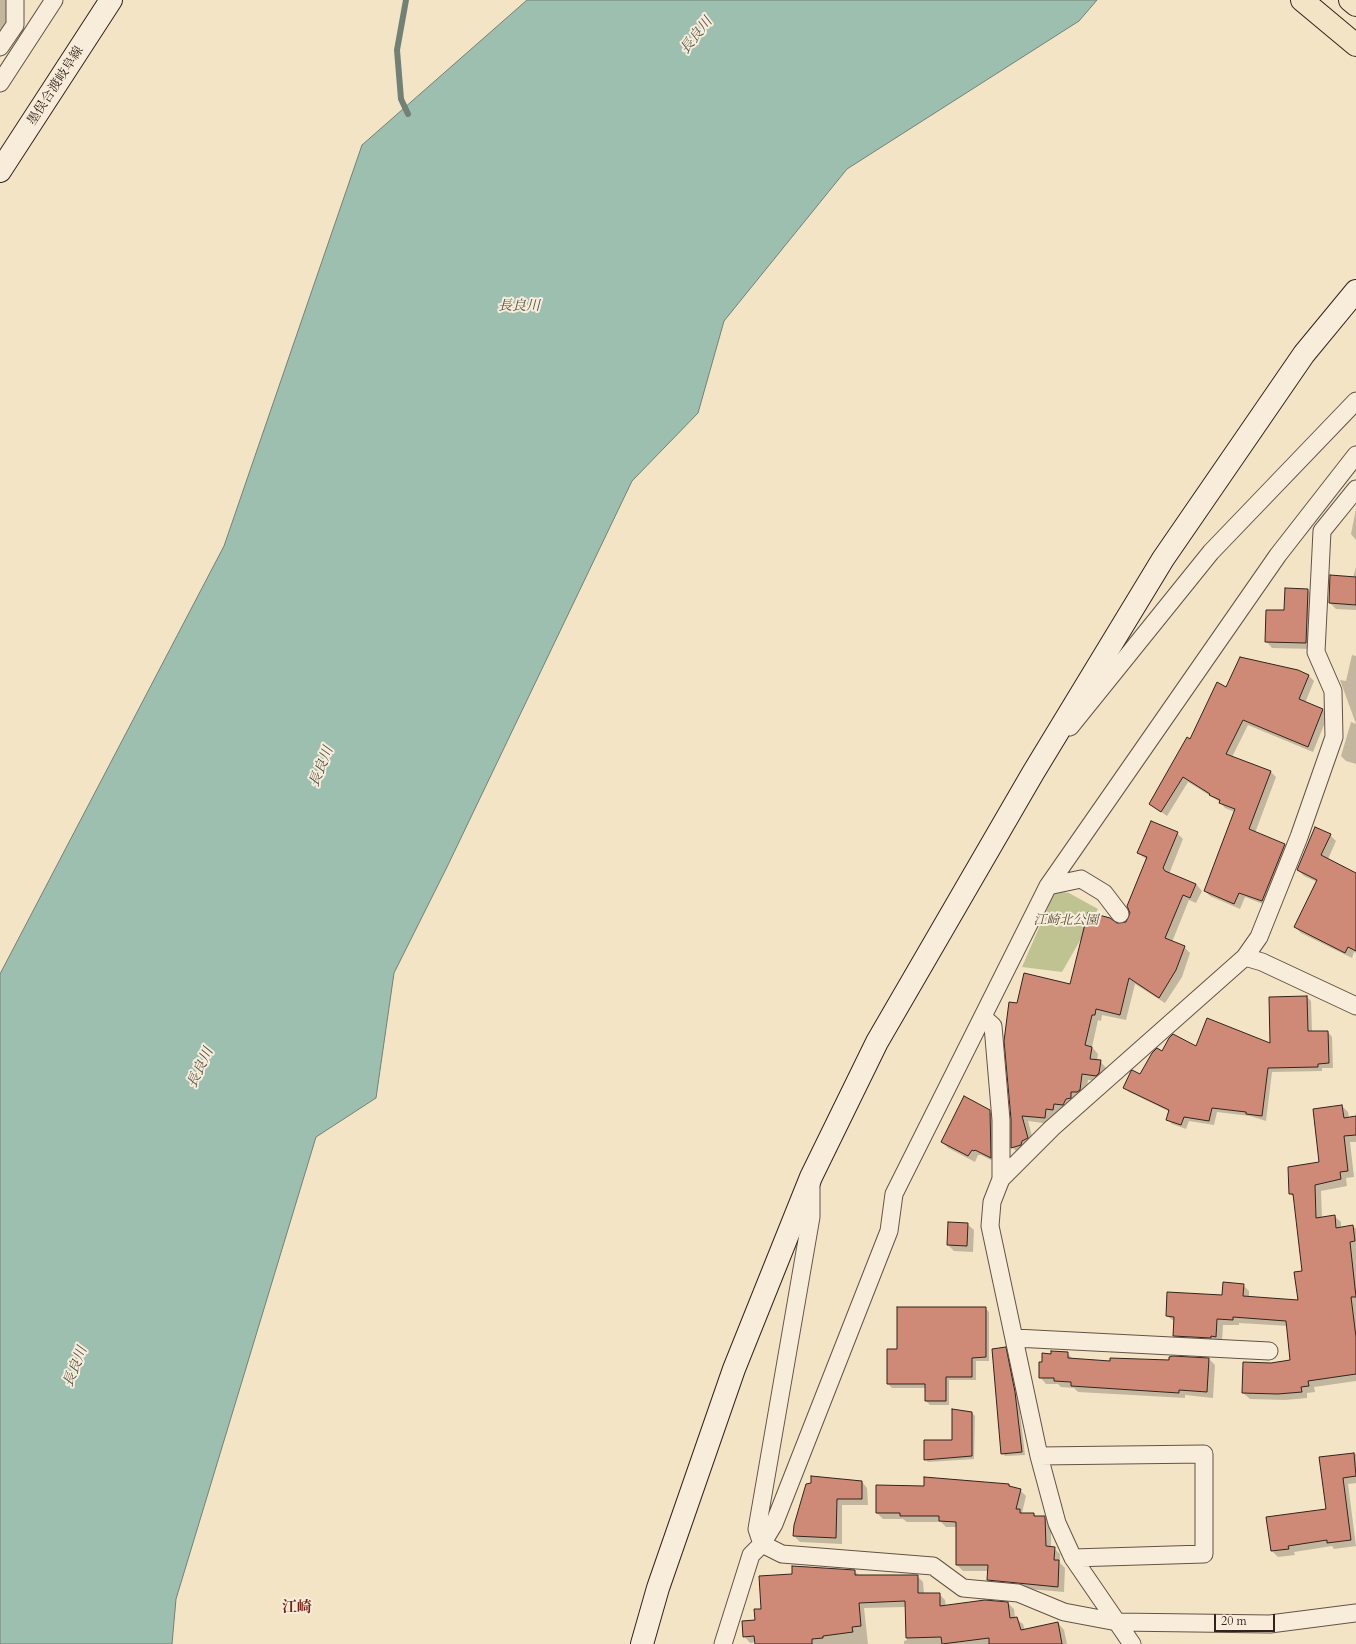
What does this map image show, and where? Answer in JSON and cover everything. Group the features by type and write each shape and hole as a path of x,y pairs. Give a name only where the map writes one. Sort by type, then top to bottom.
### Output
{"main road":[{"path":"1302,0 1356,45"},
{"path":"1350,0 1356,5"}],"street":[{"path":"0,47 15,25 15,0"},
{"path":"0,83 54,0"},
{"name":"墨俣合渡岐阜線","path":"0,171 111,0"},
{"path":"642,1644 658,1588 734,1370 811,1177 877,1042 1033,773 1162,559 1304,354 1356,291"},
{"path":"1033,773 1211,552 1356,402"},
{"path":"723,1644 751,1555 762,1544 774,1524 889,1231 894,1194 1048,886 1278,555 1356,455"},
{"path":"1001,1179 1052,1128 1245,957 1259,937 1299,837 1334,737 1333,691 1316,652 1322,531 1356,489"},
{"path":"1048,886 1081,879 1104,893 1120,914"},
{"path":"1245,957 1262,962 1356,1006"},
{"path":"983,1017 993,1026 1001,1120 1001,1179 992,1202 990,1226 1039,1456 1058,1523 1073,1558 1132,1644"},
{"path":"811,1177 811,1218 757,1529 762,1544 782,1554 933,1566 963,1588 1018,1593 1064,1612 1117,1622 1270,1624 1356,1613"},
{"path":"1015,1338 1269,1352"},
{"path":"1039,1456 1204,1454 1204,1554 1073,1558"}],"green space":[{"name":"江崎北公園","path":"1055,891 1069,893 1098,909 1062,972 1022,967"}],"water":[{"name":"長良川","path":"527,0 1097,0 1079,21 847,169 724,321 698,413 632,481 447,867 394,973 376,1098 316,1137 176,1599 172,1644 0,1644 0,974 224,546 362,145"}],"building":[{"path":"1330,575 1356,577 1356,605 1329,603"},
{"path":"1285,588 1308,589 1306,643 1265,642 1266,610 1284,610"},
{"path":"1240,657 1298,670 1309,675 1299,699 1323,709 1308,747 1243,720 1226,754 1271,771 1249,829 1285,844 1262,901 1239,893 1234,904 1204,891 1235,809 1219,803 1220,800 1209,795 1210,794 1183,777 1161,812 1149,804 1187,737 1190,739 1217,682 1226,687"},
{"path":"1151,821 1178,832 1163,868 1165,871 1196,884 1190,898 1183,895 1165,938 1185,946 1176,970 1159,998 1129,978 1120,1015 1096,1009 1095,1015 1092,1015 1085,1045 1092,1047 1090,1059 1101,1060 1099,1073 1096,1076 1082,1074 1080,1090 1077,1092 1071,1092 1071,1098 1066,1099 1063,1105 1054,1104 1053,1110 1046,1109 1045,1118 1022,1116 1028,1138 1022,1141 1021,1145 1011,1148 1011,1119 1004,1041 1009,1002 1017,1003 1024,973 1070,984 1088,912 1110,918 1117,923 1126,922 1130,913 1127,906 1147,857 1137,853"},
{"path":"1315,827 1331,834 1321,855 1356,873 1356,951 1348,947 1345,953 1294,927 1317,880 1297,870"},
{"path":"1307,996 1308,1031 1328,1031 1329,1063 1318,1064 1318,1067 1268,1068 1262,1116 1246,1114 1246,1112 1212,1108 1209,1121 1184,1117 1181,1125 1166,1120 1169,1110 1123,1088 1131,1071 1132,1070 1140,1074 1152,1053 1157,1048 1162,1051 1173,1034 1196,1046 1207,1018 1270,1043 1269,997"},
{"path":"964,1096 990,1110 991,1158 975,1150 972,1150 968,1156 941,1142"},
{"path":"1342,1105 1344,1118 1356,1116 1356,1135 1344,1136 1348,1171 1340,1172 1341,1179 1315,1185 1316,1218 1335,1215 1336,1228 1353,1225 1355,1241 1350,1242 1356,1297 1351,1297 1356,1337 1356,1374 1308,1381 1309,1386 1301,1387 1302,1392 1278,1394 1242,1393 1243,1362 1271,1363 1290,1360 1286,1321 1233,1317 1233,1320 1217,1319 1216,1337 1173,1336 1174,1317 1166,1316 1167,1292 1222,1295 1223,1282 1244,1284 1243,1296 1298,1300 1294,1272 1302,1271 1293,1194 1289,1194 1288,1167 1319,1162 1313,1109"},
{"path":"948,1222 968,1223 967,1246 947,1245"},
{"path":"897,1307 986,1307 986,1357 972,1358 972,1377 946,1377 946,1401 925,1401 925,1384 887,1384 887,1349 897,1349"},
{"path":"1006,1347 1015,1392 1022,1452 1001,1454 992,1349"},
{"path":"1051,1351 1068,1352 1068,1358 1110,1361 1110,1358 1169,1360 1169,1357 1173,1356 1209,1358 1207,1392 1179,1390 1179,1393 1071,1386 1071,1382 1054,1381 1054,1378 1039,1378 1039,1362 1042,1362 1042,1353 1051,1354"},
{"path":"952,1409 972,1412 972,1456 924,1460 924,1440 952,1440"},
{"path":"1354,1453 1356,1476 1343,1478 1351,1540 1327,1543 1327,1540 1288,1546 1289,1549 1271,1551 1266,1517 1326,1509 1319,1457"},
{"path":"811,1476 862,1481 862,1499 837,1499 836,1538 793,1536 794,1525 806,1484 811,1483"},
{"path":"924,1477 1009,1484 1009,1486 1021,1489 1016,1509 1020,1509 1020,1513 1034,1513 1034,1516 1045,1516 1046,1546 1055,1547 1054,1560 1059,1560 1058,1587 987,1580 988,1565 956,1565 956,1522 939,1521 939,1516 900,1516 900,1513 876,1513 876,1485 924,1486"},
{"path":"792,1566 855,1570 855,1575 918,1575 918,1593 940,1593 940,1606 985,1600 1008,1602 1010,1618 1017,1617 1021,1630 1058,1622 1062,1644 989,1644 989,1638 942,1644 941,1637 906,1638 905,1601 859,1603 861,1626 852,1627 853,1632 812,1639 812,1644 755,1644 754,1636 743,1637 742,1621 755,1620 754,1609 761,1609 759,1576 792,1574"}],"waterway":[{"path":"406,0 397,50 401,99 408,114"}],"district":[{"name":"江崎","path":"297,1609"}]}
